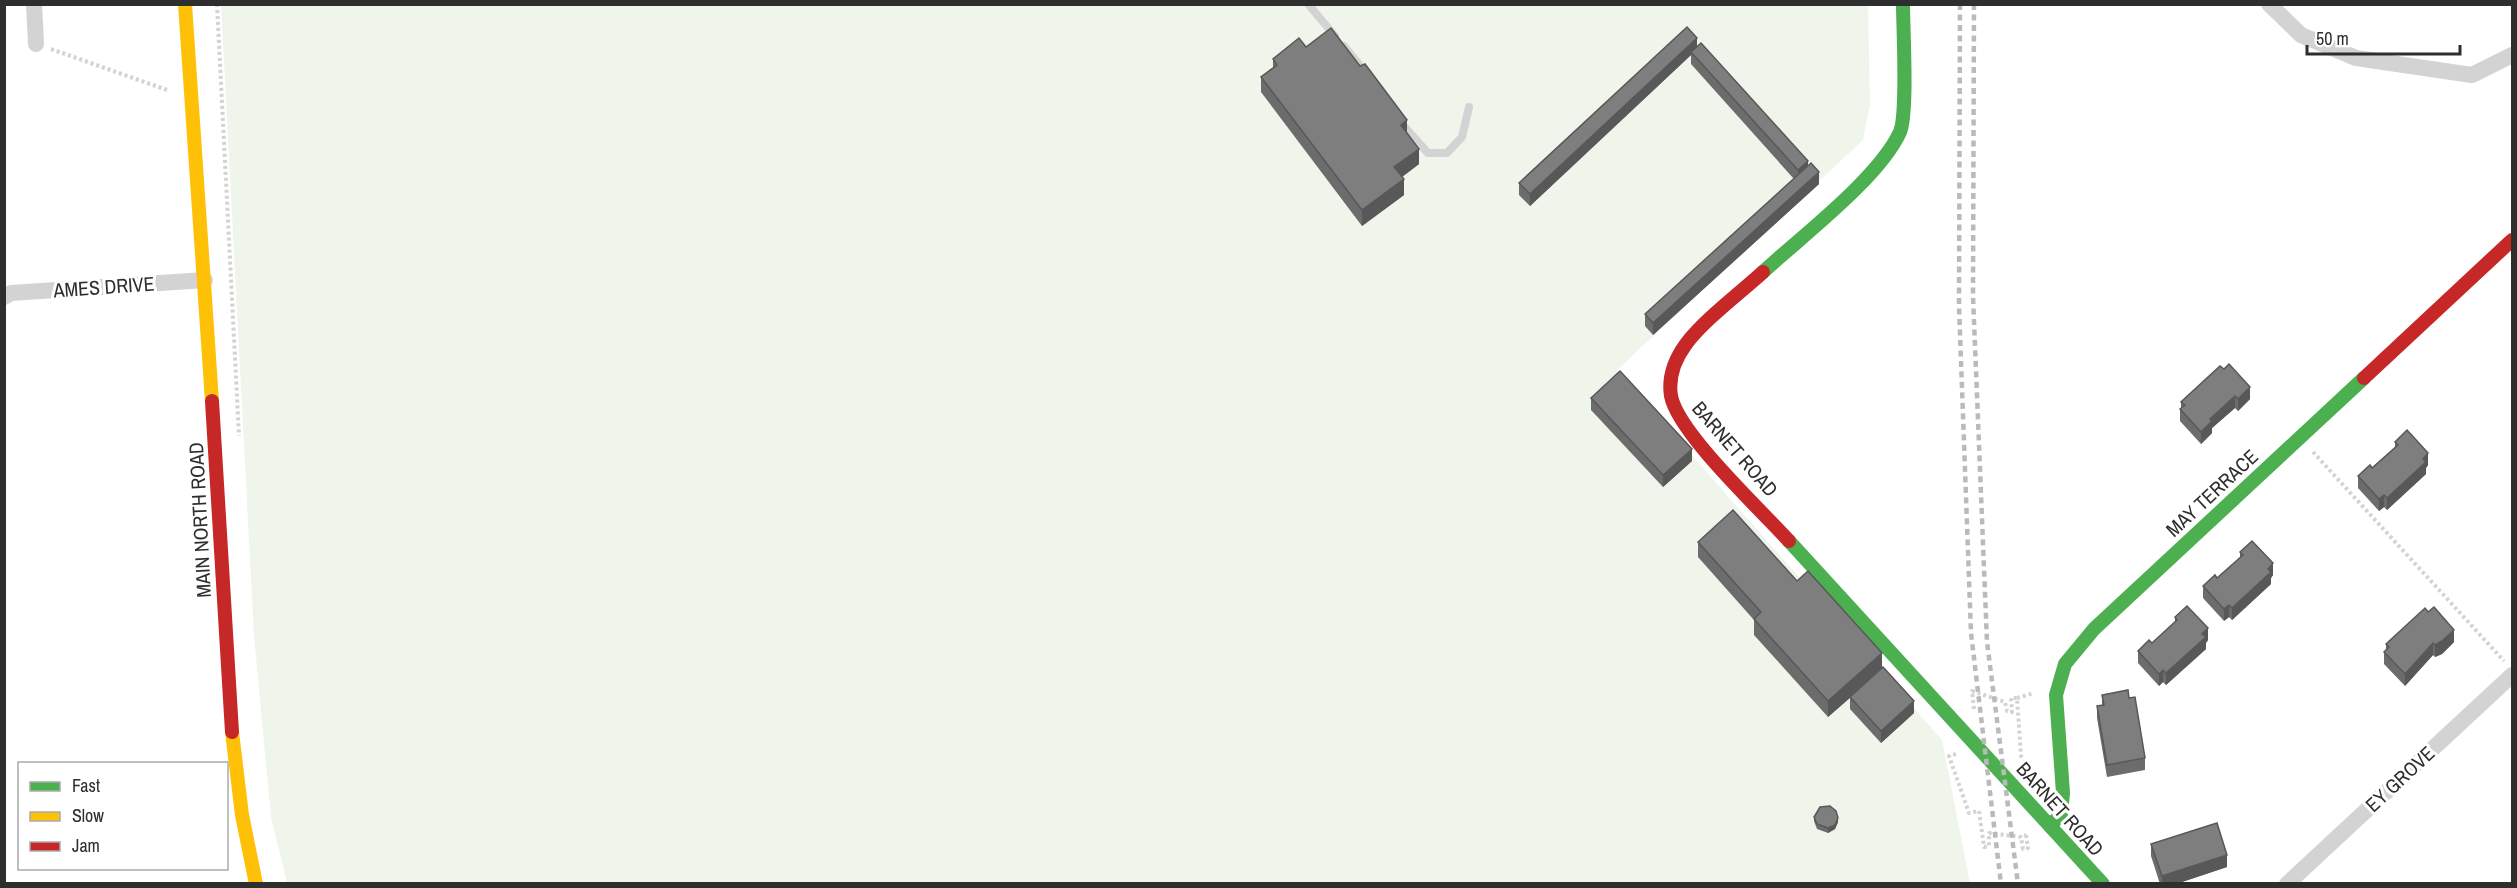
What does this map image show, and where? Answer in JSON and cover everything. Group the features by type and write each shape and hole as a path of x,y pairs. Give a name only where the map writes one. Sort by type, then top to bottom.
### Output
{"street":[{"path":"34,4 36,44"},
{"name":"MAIN NORTH ROAD","path":"185,4 197,153 231,726 242,815 256,884"},
{"name":"MAIN NORTH ROAD","path":"197,4 197,153"},
{"name":"BARNET ROAD","path":"1903,4 1904,80 1901,130 1875,169 1687,342 1671,369 1670,389 1674,408 1688,431 2103,884"},
{"path":"2269,4 2301,34 2356,58 2472,75 2512,55"},
{"name":"MAY TERRACE","path":"2050,826 2061,814 2063,793 2056,695 2065,664 2094,629 2512,240"},
{"name":"AMES DRIVE","path":"4,297 11,293 205,280"},
{"name":"EY GROVE","path":"2287,884 2509,669"},
{"path":"244,884 250,855"}],"lane":[{"path":"1308,4 1370,80"},
{"path":"1398,118 1412,138 1428,153 1447,153 1462,137 1469,107"}],"path":[{"path":"217,4 240,447"},
{"path":"36,44 167,90"},
{"path":"2300,438 2509,669"},
{"path":"1974,711 1972,691 2005,702 2007,711 2012,712 2011,698 2034,693 2044,694"},
{"path":"2017,698 2021,756 2038,780"},
{"path":"1976,746 1949,756 1969,813 1979,811 1984,847 1989,846 1989,833 2021,837 2023,849 2028,848 2026,836 2032,835"}],"shaded area":[{"path":"221,5 1868,5 1870,105 1863,140 1617,370 1942,740 1970,883 287,883 271,817 254,636"}],"building":[{"path":"1687,27 1697,38 1530,194 1519,183"},
{"path":"1331,28 1360,66 1365,64 1407,120 1401,125 1419,149 1394,167 1404,179 1362,210 1261,77 1277,65 1273,59 1299,38 1306,47"},
{"path":"1701,43 1808,161 1798,170 1691,52"},
{"path":"1811,163 1819,172 1653,323 1645,314"},
{"path":"2229,364 2250,387 2238,399 2235,396 2210,419 2212,421 2201,432 2180,409 2185,405 2181,402 2220,366 2224,369"},
{"path":"1620,371 1692,449 1663,475 1591,398"},
{"path":"2407,430 2428,453 2423,459 2426,462 2387,498 2384,495 2379,499 2358,476 2370,465 2372,468 2398,445 2395,442"},
{"path":"1733,510 1797,581 1808,571 1882,653 1828,701 1754,619 1761,612 1698,542"},
{"path":"2252,541 2273,563 2268,569 2271,572 2232,608 2229,605 2224,609 2203,586 2215,575 2217,578 2243,555 2240,552"},
{"path":"2187,606 2208,628 2202,634 2206,637 2166,673 2163,670 2159,674 2138,651 2149,640 2152,643 2177,620 2175,617"},
{"path":"2434,607 2454,630 2442,641 2435,645 2433,643 2405,674 2384,652 2389,647 2386,644 2425,608 2428,612"},
{"path":"1883,667 1914,701 1881,731 1850,697"},
{"path":"2128,690 2129,698 2135,697 2145,758 2107,765 2097,706 2104,705 2102,695"},
{"path":"1830,806 1836,811 1838,818 1835,825 1828,828 1817,824 1814,817 1820,807"},
{"path":"2217,823 2227,855 2162,876 2151,844"}],"railway":[{"path":"1960,4 1959,306 1971,633 2001,884"},
{"path":"1974,4 1973,296 1987,642 2018,884"}],"traffic: fast":[{"path":"1763,272 1858,187 1890,150 1900,132 1904,108 1903,4"},
{"path":"2050,826 2061,814 2063,793 2056,695 2065,664 2094,629 2364,378"},
{"path":"1789,541 2103,884"}],"traffic: slow":[{"path":"185,4 212,401"},
{"path":"232,732 242,815 256,884"}],"traffic: jam":[{"path":"2364,378 2512,240"},
{"path":"1763,272 1712,316 1686,344 1673,368 1671,396 1677,412 1704,450 1789,541"},
{"path":"212,401 232,732"}]}
